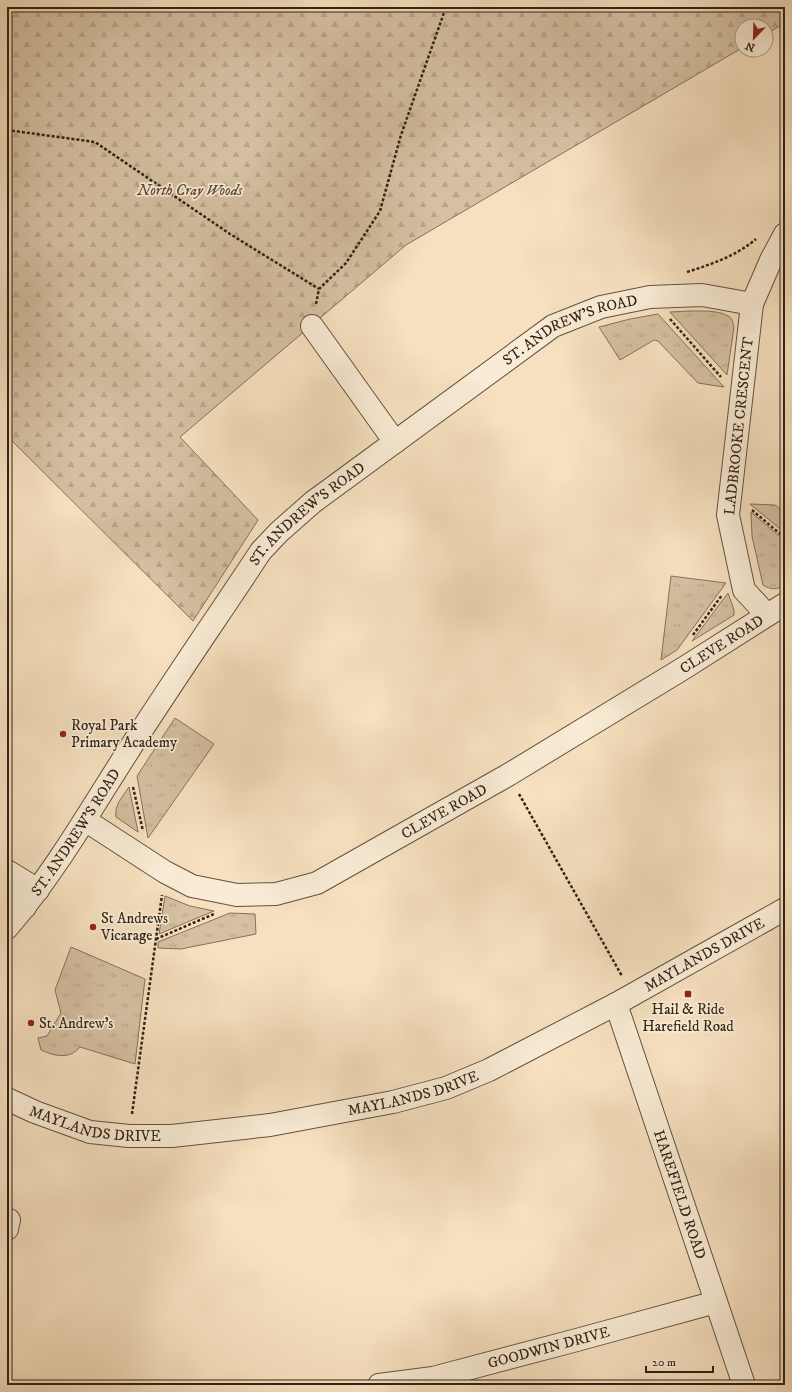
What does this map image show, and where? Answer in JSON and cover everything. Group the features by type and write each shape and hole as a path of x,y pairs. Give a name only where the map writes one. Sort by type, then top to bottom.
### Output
{"street":[{"name":"LADBROOKE CRESCENT","path":"776,610 744,590 728,515 752,304 771,260 785,234"},
{"name":"ST. ANDREW'S ROAD","path":"7,928 25,907 58,862 126,755 261,551 279,532 313,502 553,326 601,307 650,296 702,295 752,304"},
{"path":"312,326 395,442"},
{"name":"CLEVE ROAD","path":"85,820 157,868 192,886 237,895 276,894 317,883 508,775 776,610"},
{"path":"7,870 38,890"},
{"path":"7,896 25,907"},
{"name":"MAYLANDS DRIVE","path":"7,1099 35,1112 90,1132 129,1136 172,1136 270,1125 393,1102 446,1088 488,1070 624,999 785,908"},
{"name":"HAREFIELD ROAD","path":"624,999 716,1302 744,1385"},
{"path":"7,1220 9,1220 7,1229"},
{"name":"GOODWIN DRIVE","path":"379,1385 434,1381 716,1302"}],"path":[{"path":"312,326 319,289 346,263 380,211 401,135 446,7"},
{"path":"7,130 96,142 230,234 319,289"},
{"path":"681,274 726,259 740,251 758,237"},
{"path":"650,296 741,400"},
{"path":"730,492 785,538"},
{"path":"684,668 680,652 740,570"},
{"path":"126,755 157,868 156,939 129,1136"},
{"path":"508,775 624,999"},
{"path":"156,939 233,906 237,895"}],"green space":[{"name":"North Cray Woods","path":"7,7 785,7 785,23 774,29 774,18 734,18 734,53 406,245 180,437 258,520 193,621 7,436"},
{"path":"709,311 724,314 733,322 734,327 727,375 670,312"},
{"path":"658,314 724,387 698,383 658,341 654,340 620,360 599,327"},
{"path":"750,504 775,505 785,513 785,533"},
{"path":"751,512 785,541 785,585 779,588 771,589 763,585 752,536"},
{"path":"671,576 726,583 677,650 661,660"},
{"path":"728,593 734,610 734,615 692,641"},
{"path":"175,718 214,744 148,838 137,776"},
{"path":"129,787 138,832 116,817 116,809"},
{"path":"165,896 190,906 214,911 159,934"},
{"path":"230,913 255,914 256,934 181,949 158,948 158,942"},
{"path":"71,947 145,979 135,1064 80,1047 71,1054 62,1056 41,1050 38,1038 47,1036 61,1013 55,990"}],"place":[{"name":"Royal Park Primary Academy","path":"63,734"},
{"name":"St Andrews Vicarage","path":"93,927"},
{"name":"Hail & Ride Harefield Road","path":"688,994"},
{"name":"St. Andrew's","path":"31,1023"}]}
